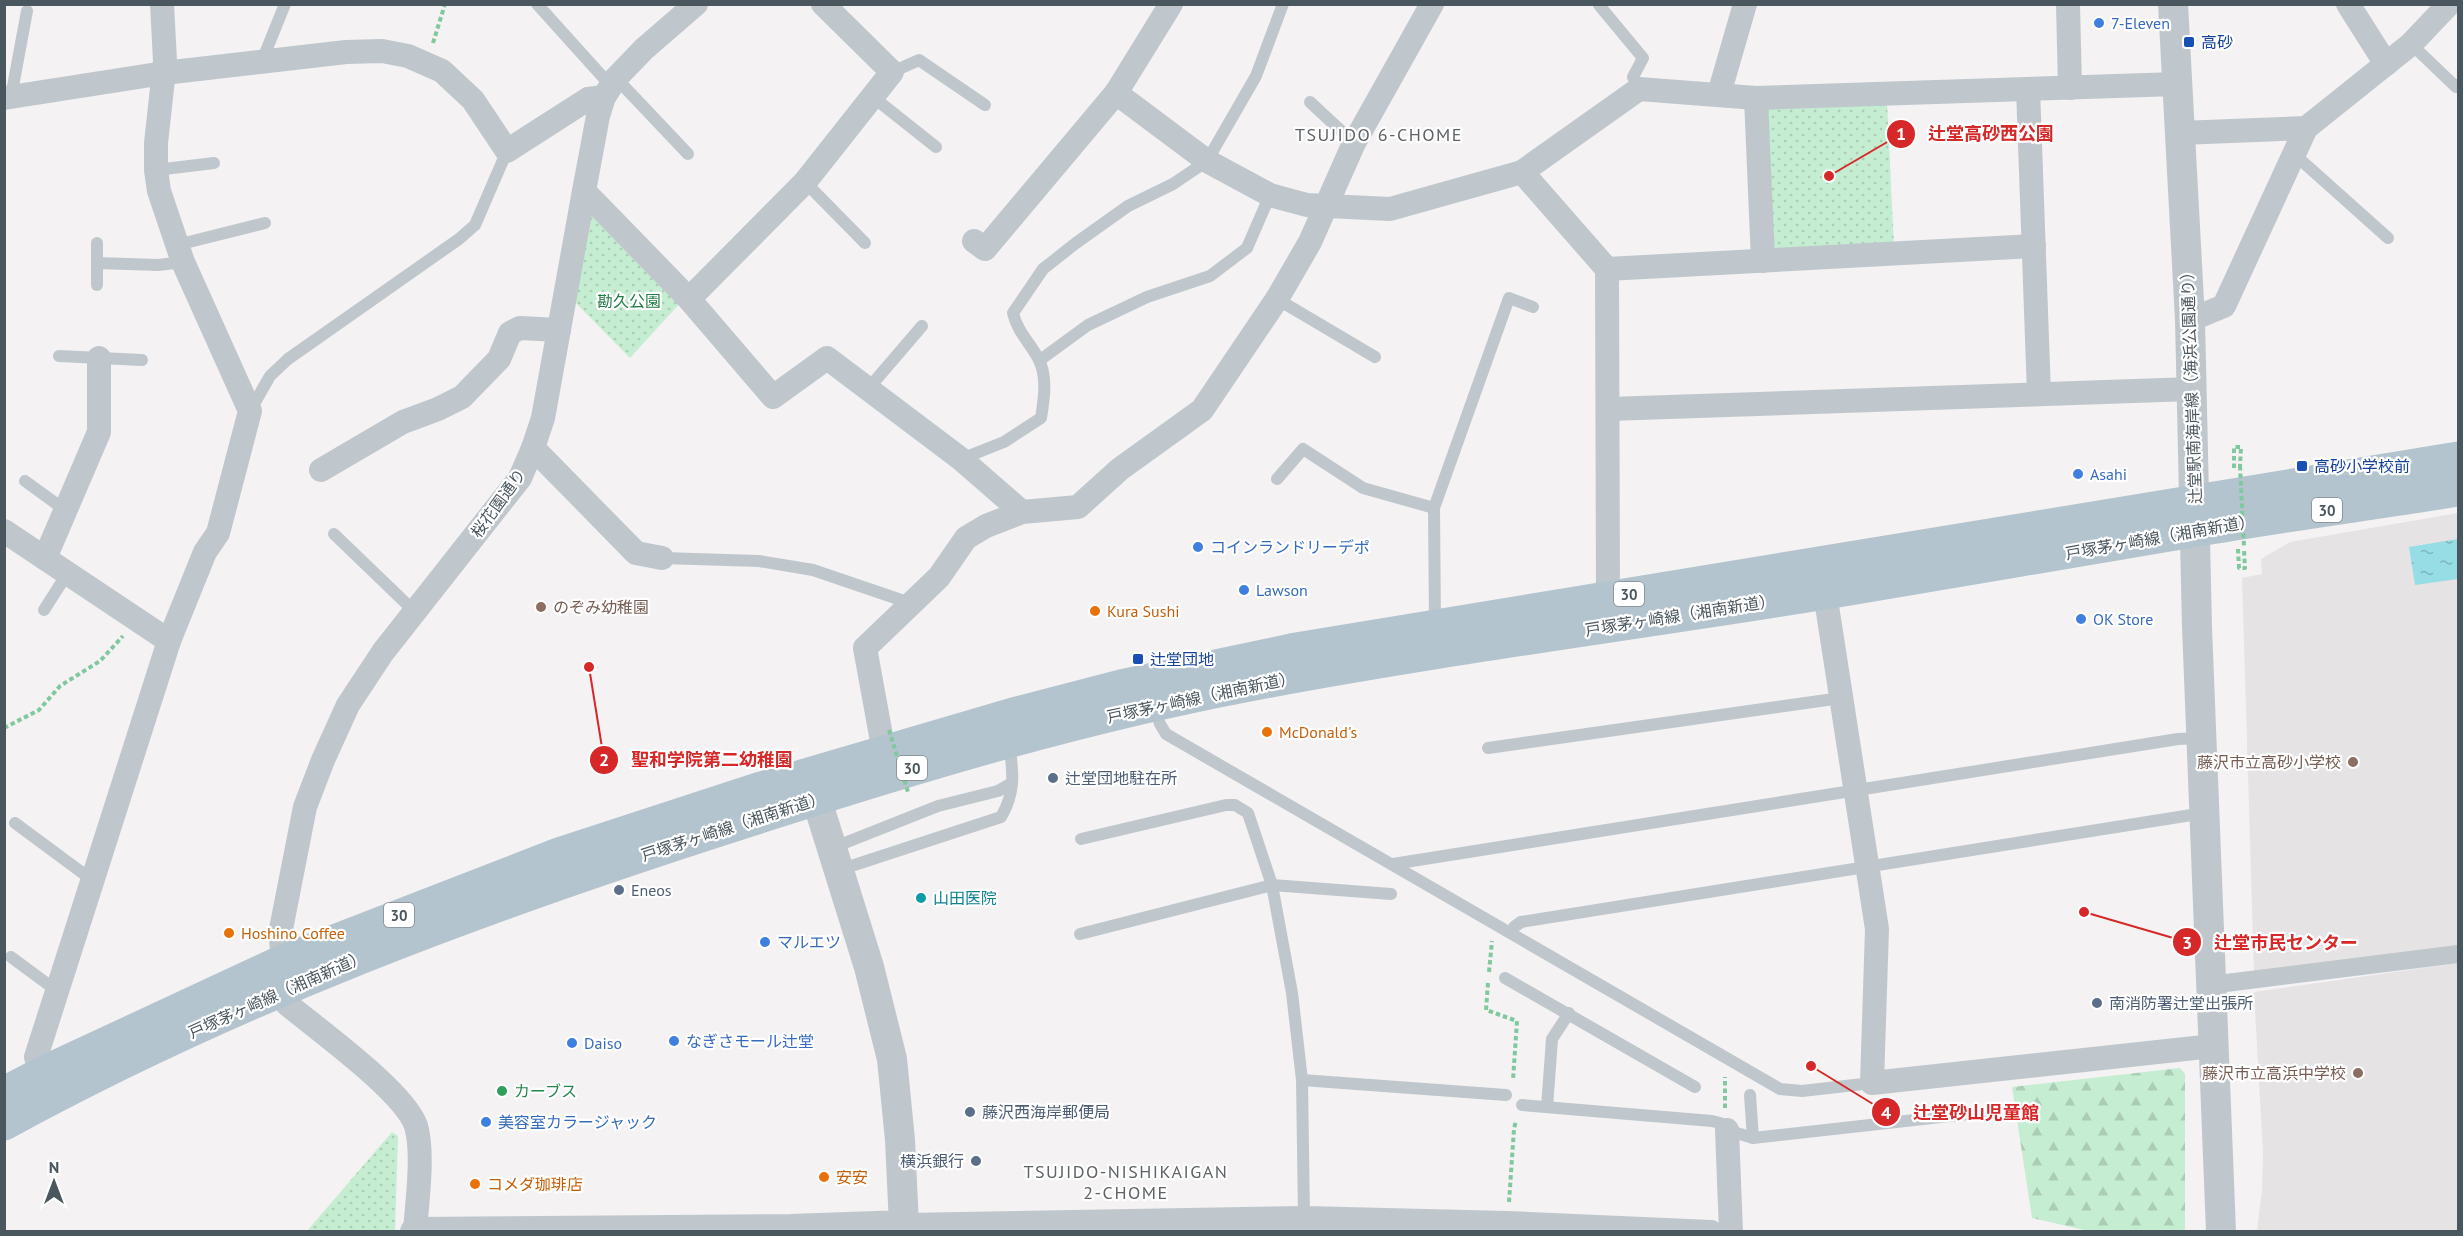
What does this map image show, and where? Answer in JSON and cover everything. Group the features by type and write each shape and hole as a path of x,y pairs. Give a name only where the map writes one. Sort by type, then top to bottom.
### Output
{"main road":[{"name":"戸塚茅ヶ崎線（湘南新道）","path":"17,1081 285,974 402,940 813,786 910,768 1008,741 1244,686 1419,656 1825,593 2458,458"},
{"name":"戸塚茅ヶ崎線（湘南新道）","path":"813,786 886,741 1121,686 1296,649 1791,569 2196,515 2458,490"},
{"name":"戸塚茅ヶ崎線（湘南新道）","path":"4,1124 285,974"}],"street":[{"path":"17,1081 36,1056 169,640 205,552 218,533 250,411 180,253 159,191 156,143 164,73 162,4"},
{"name":"桜花園通り","path":"415,1231 418,1138 412,1116 392,1091 287,1004 280,947 281,929 305,807 348,705 383,652 520,478 543,418 598,116 610,87 644,50 696,4"},
{"path":"689,299 805,182 892,72 823,4"},
{"path":"974,241 985,249 1116,93 1171,4"},
{"path":"886,741 865,648 939,577 966,538 986,526 1022,512 1078,507 1120,469 1202,410 1277,299 1310,242 1353,143 1432,4"},
{"path":"1719,94 1745,4"},
{"path":"2068,4 2070,88"},
{"name":"辻堂駅南海岸線（海浜公園通り）","path":"2174,4 2190,320 2204,813 2221,1232"},
{"path":"2348,4 2386,64"},
{"path":"2190,320 2224,306 2306,128 2411,45 2449,4"},
{"path":"8,97 164,73 346,52 382,51 408,56 442,71 473,100 507,151 610,87"},
{"path":"1116,93 1207,161 1270,195 1306,205 1390,209 1522,171 1639,89 1756,98 2177,84"},
{"path":"2028,89 2039,394"},
{"path":"1756,98 1763,261"},
{"path":"2180,133 2306,128"},
{"path":"1522,171 1607,269 1608,597"},
{"path":"584,191 689,299 773,397 827,358 961,459 1022,512"},
{"path":"1607,269 2034,246"},
{"path":"321,470 403,422 462,397 499,359 510,333 520,328 559,330"},
{"path":"45,558 99,432 99,358"},
{"path":"1609,409 2192,389"},
{"path":"533,448 636,553 662,558"},
{"path":"4,531 169,640"},
{"path":"1825,593 1877,930 1872,1083 2213,1046"},
{"path":"813,786 869,967 892,1059 900,1140 903,1225"},
{"path":"2210,985 2458,954"},
{"path":"1727,1130 1731,1232"},
{"path":"415,1231 779,1229 903,1225 1225,1225 1304,1218 1508,1223 1711,1232"}],"lane":[{"path":"262,61 285,4"},
{"path":"537,4 610,87 688,154"},
{"path":"961,459 1004,442 1041,418 1045,387 1040,360 1015,323 1013,314 1043,269 1128,206 1173,184 1207,161 1256,76 1283,4"},
{"path":"1599,5 1643,58 1633,77 1639,89"},
{"path":"8,97 27,11"},
{"path":"2411,45 2456,87 2458,85"},
{"path":"892,72 919,60 985,105"},
{"path":"873,98 936,147"},
{"path":"1310,102 1353,143"},
{"path":"250,411 270,376 288,359 459,239 475,225 507,151"},
{"path":"2294,154 2388,238"},
{"path":"156,170 214,163"},
{"path":"805,182 865,243"},
{"path":"1040,360 1088,325 1147,297 1210,276 1247,248 1270,195"},
{"path":"97,263 158,265 180,253 265,223"},
{"path":"97,243 97,285"},
{"path":"1436,626 1433,608 1434,508 1509,298 1533,307"},
{"path":"1277,299 1375,357"},
{"path":"868,389 922,326"},
{"path":"59,356 142,360"},
{"path":"1277,479 1303,449 1363,488 1434,508"},
{"path":"25,482 65,510"},
{"path":"334,534 415,612"},
{"path":"662,558 759,561 813,570 913,604"},
{"path":"44,610 67,574"},
{"path":"1488,748 1841,698"},
{"path":"1155,705 1160,724 1166,734 1780,1089 1802,1091 1872,1083"},
{"path":"1394,864 2178,739 2202,738"},
{"path":"835,859 1001,817 1010,802 1012,783 1008,741"},
{"path":"835,859 938,806 998,791 1012,783"},
{"path":"1081,839 1226,805 1235,805 1248,813 1272,885 1292,993 1302,1080 1304,1218"},
{"path":"1515,927 1521,922 2204,813"},
{"path":"15,823 92,880"},
{"path":"1080,934 1272,885 1391,894"},
{"path":"10,957 57,991"},
{"path":"1505,978 1695,1087"},
{"path":"1546,1107 1552,1040 1569,1013"},
{"path":"1302,1080 1509,1092"},
{"path":"1750,1095 1753,1138"},
{"path":"1520,1110 1546,1107 1712,1121 1720,1123 1727,1130 1753,1138 1995,1111"}],"path":[{"path":"425,63 442,20 445,4"},
{"path":"2234,465 2234,447 2241,447 2245,568 2240,568 2238,553"},
{"path":"4,728 39,710 60,686 100,661 138,620"},
{"path":"886,741 909,792"},
{"path":"1486,1010 1492,931"},
{"path":"1481,1004 1486,1010 1517,1021 1509,1092"},
{"path":"1726,1073 1727,1130"},
{"path":"1508,1223 1514,1130 1520,1110"}],"shaded area":[{"name":"藤沢市立高砂小学校","path":"2458,513 2458,946 2254,971 2242,578 2262,574 2261,559 2290,542"},
{"name":"藤沢市立高浜中学校","path":"2458,963 2458,1231 2257,1231 2262,1191 2263,1153 2254,992"}],"green space":[{"path":"1887,102 1894,247 1770,253 1764,105"},
{"name":"勘久公園","path":"587,206 682,301 630,358 572,299"},
{"path":"2180,1068 2185,1074 2185,1231 2089,1231 2032,1218 2012,1087"},
{"path":"392,1132 398,1136 395,1231 307,1231"}],"water":[{"path":"2458,539 2458,579 2415,585 2409,547"}],"place":[{"name":"7-Eleven","path":"2099,23"},
{"name":"高砂","path":"2189,42"},
{"name":"辻堂高砂西公園","path":"1829,176"},
{"name":"高砂小学校前","path":"2302,466"},
{"name":"Asahi","path":"2078,474"},
{"name":"コインランドリーデポ","path":"1198,547"},
{"name":"Lawson","path":"1244,590"},
{"name":"のぞみ幼稚園","path":"541,607"},
{"name":"Kura Sushi","path":"1095,611"},
{"name":"OK Store","path":"2081,619"},
{"name":"辻堂団地","path":"1138,659"},
{"name":"聖和学院第二幼稚園","path":"589,667"},
{"name":"McDonald's","path":"1267,732"},
{"name":"藤沢市立高砂小学校","path":"2353,762"},
{"name":"辻堂団地駐在所","path":"1053,778"},
{"name":"Eneos","path":"619,890"},
{"name":"山田医院","path":"921,898"},
{"name":"辻堂市民センター","path":"2084,912"},
{"name":"Hoshino Coffee","path":"229,933"},
{"name":"マルエツ","path":"765,942"},
{"name":"南消防署辻堂出張所","path":"2097,1003"},
{"name":"なぎさモール辻堂","path":"674,1041"},
{"name":"Daiso","path":"572,1043"},
{"name":"辻堂砂山児童館","path":"1811,1066"},
{"name":"藤沢市立高浜中学校","path":"2358,1073"},
{"name":"カーブス","path":"502,1091"},
{"name":"藤沢西海岸郵便局","path":"970,1112"},
{"name":"美容室カラージャック","path":"486,1122"},
{"name":"横浜銀行","path":"976,1161"},
{"name":"安安","path":"824,1177"},
{"name":"コメダ珈琲店","path":"475,1184"}],"district":[{"name":"TSUJIDO 6-CHOME","path":"1379,134"},
{"name":"TSUJIDO-NISHIKAIGAN 2-CHOME","path":"1126,1181"}]}
